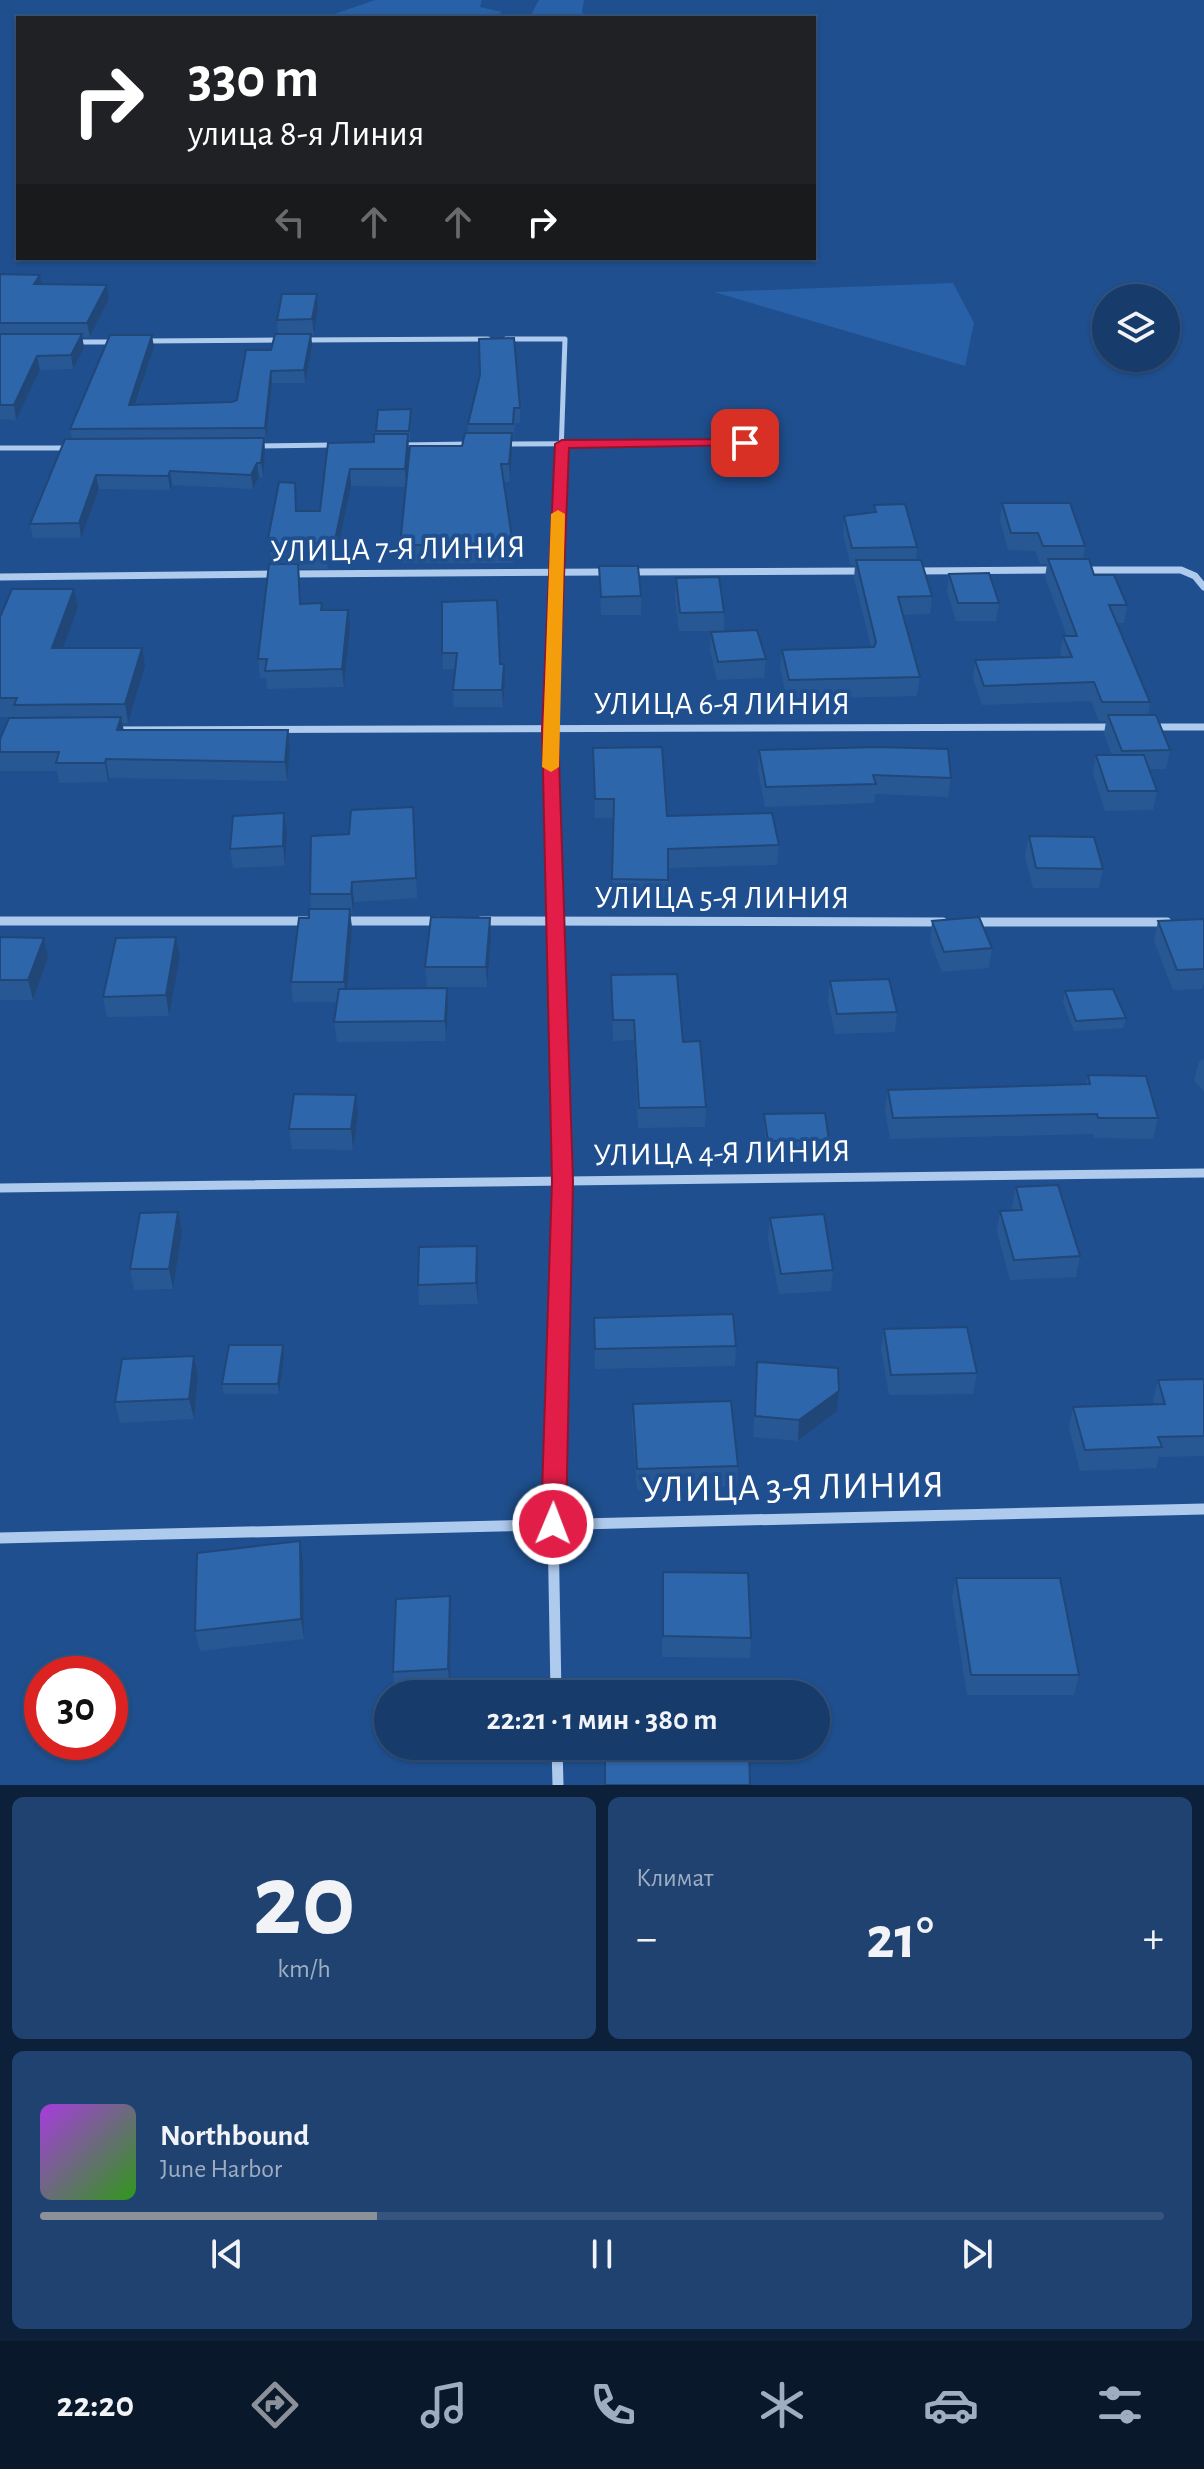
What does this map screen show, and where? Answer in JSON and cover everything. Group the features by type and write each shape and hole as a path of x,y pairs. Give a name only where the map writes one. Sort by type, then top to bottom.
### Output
{"street":[{"path":"136,341 565,339 550,729 562,1181 553,1524 556,1680"},
{"path":"60,342 121,342"},
{"path":"500,444 745,443"},
{"path":"390,445 484,444"},
{"path":"250,446 343,445"},
{"path":"0,448 78,448"},
{"path":"915,571 1181,570 1195,576 1204,587"},
{"name":"УЛИЦА 7-Я ЛИНИЯ","path":"0,577 868,571"},
{"name":"УЛИЦА 6-Я ЛИНИЯ","path":"110,730 1124,727"},
{"path":"1140,727 1204,727"},
{"path":"0,921 316,921"},
{"path":"332,921 458,921"},
{"name":"УЛИЦА 5-Я ЛИНИЯ","path":"474,921 950,922"},
{"path":"966,922 1172,922"},
{"name":"УЛИЦА 4-Я ЛИНИЯ","path":"0,1188 1204,1173"},
{"name":"УЛИЦА 3-Я ЛИНИЯ","path":"0,1538 1204,1509"},
{"path":"557,1760 558,1785"}],"shaded area":[{"path":"375,0 482,0 480,7 502,12 497,16 329,16"},
{"path":"539,0 584,0 582,12 585,16 530,16"},
{"path":"953,283 974,323 965,366 714,292"}],"building":[{"path":"0,274 40,275 34,284 107,285 87,323 0,323"},
{"path":"282,294 317,294 312,319 277,320"},
{"path":"0,334 82,334 71,355 37,356 14,405 0,405"},
{"path":"275,334 311,334 304,370 271,371 265,428 70,429 110,335 152,335 129,405 237,400 246,350 271,350"},
{"path":"514,338 520,408 514,408 513,424 468,424 480,375 479,339"},
{"path":"411,409 409,431 376,431 378,410"},
{"path":"465,433 512,433 509,464 501,464 513,545 400,545 410,446 462,446"},
{"path":"374,434 408,434 405,469 350,469 335,540 327,539 326,551 271,551 272,539 268,539 279,482 295,483 296,511 320,511 328,443 374,442"},
{"path":"264,438 261,463 257,463 251,475 170,471 168,476 96,475 79,523 30,524 65,439"},
{"path":"1002,503 1070,503 1085,546 1043,546 1038,533 1011,533"},
{"path":"905,504 917,547 852,548 844,516 876,512 874,505"},
{"path":"1048,559 1089,559 1094,575 1114,575 1127,605 1109,605 1150,702 1102,702 1094,682 984,686 975,660 1072,657 1063,636 1077,636"},
{"path":"856,560 921,560 932,596 898,597 920,677 789,680 782,650 874,647 876,642"},
{"path":"269,564 298,564 300,604 322,603 321,610 348,610 342,669 265,671 267,659 258,659"},
{"path":"599,566 638,566 641,596 601,597"},
{"path":"989,573 999,603 958,603 949,574"},
{"path":"719,577 724,612 680,613 676,578"},
{"path":"12,589 74,589 52,648 142,648 125,704 14,705 17,698 0,698 0,617"},
{"path":"497,600 500,664 504,664 502,690 453,690 457,653 442,653 442,602"},
{"path":"757,630 766,659 718,662 711,632"},
{"path":"1108,715 1156,715 1170,750 1122,751"},
{"path":"121,717 117,730 288,730 285,762 106,759 105,763 56,763 59,752 0,752 0,739 9,718"},
{"path":"662,747 667,816 772,813 779,845 668,849 668,880 612,879 614,799 595,799 593,748"},
{"path":"948,749 951,778 873,775 876,784 766,787 759,750"},
{"path":"1096,755 1144,755 1157,791 1108,791"},
{"path":"413,807 416,878 352,882 351,894 310,894 311,836 349,834 351,810"},
{"path":"284,813 283,846 230,849 233,816"},
{"path":"1029,836 1094,837 1103,869 1036,868"},
{"path":"309,909 350,909 344,982 291,982 299,918 309,918"},
{"path":"431,917 490,918 486,967 425,967"},
{"path":"979,917 992,948 944,952 932,921"},
{"path":"1204,919 1204,969 1177,970 1158,921"},
{"path":"0,937 44,938 28,980 0,980"},
{"path":"176,937 166,995 103,997 116,938"},
{"path":"677,974 683,1042 700,1041 706,1107 639,1108 634,1020 613,1020 611,975"},
{"path":"889,979 897,1012 837,1014 830,981"},
{"path":"447,988 445,1021 334,1022 339,989"},
{"path":"1113,989 1126,1018 1076,1021 1065,991"},
{"path":"1088,1075 1146,1076 1158,1118 1098,1118 1097,1114 893,1118 888,1090 1090,1084"},
{"path":"294,1094 356,1095 351,1129 289,1129"},
{"path":"825,1113 829,1140 768,1141 764,1114"},
{"path":"1058,1185 1080,1256 1014,1260 1000,1211 1022,1210 1016,1187"},
{"path":"178,1212 169,1269 130,1269 140,1213"},
{"path":"824,1214 833,1270 781,1274 770,1218"},
{"path":"477,1246 476,1283 418,1285 419,1247"},
{"path":"733,1314 736,1346 595,1349 594,1318"},
{"path":"967,1327 977,1373 891,1375 884,1329"},
{"path":"229,1345 283,1345 278,1384 222,1384"},
{"path":"194,1356 189,1399 115,1402 122,1359"},
{"path":"757,1362 838,1368 839,1391 799,1420 755,1416"},
{"path":"1204,1379 1204,1436 1158,1437 1162,1447 1085,1450 1073,1407 1165,1404 1158,1380"},
{"path":"731,1401 738,1466 637,1469 633,1404"},
{"path":"300,1541 301,1619 195,1631 197,1553"},
{"path":"663,1572 748,1573 751,1638 663,1636"},
{"path":"956,1578 1060,1578 1079,1675 971,1675"},
{"path":"450,1596 448,1669 393,1672 396,1599"},
{"path":"605,1760 749,1760 750,1785 605,1785"}],"slow traffic":[{"path":"551,767 558,514"}],"route":[{"path":"553,1524 562,1181 550,729 562,444 745,443"}]}
